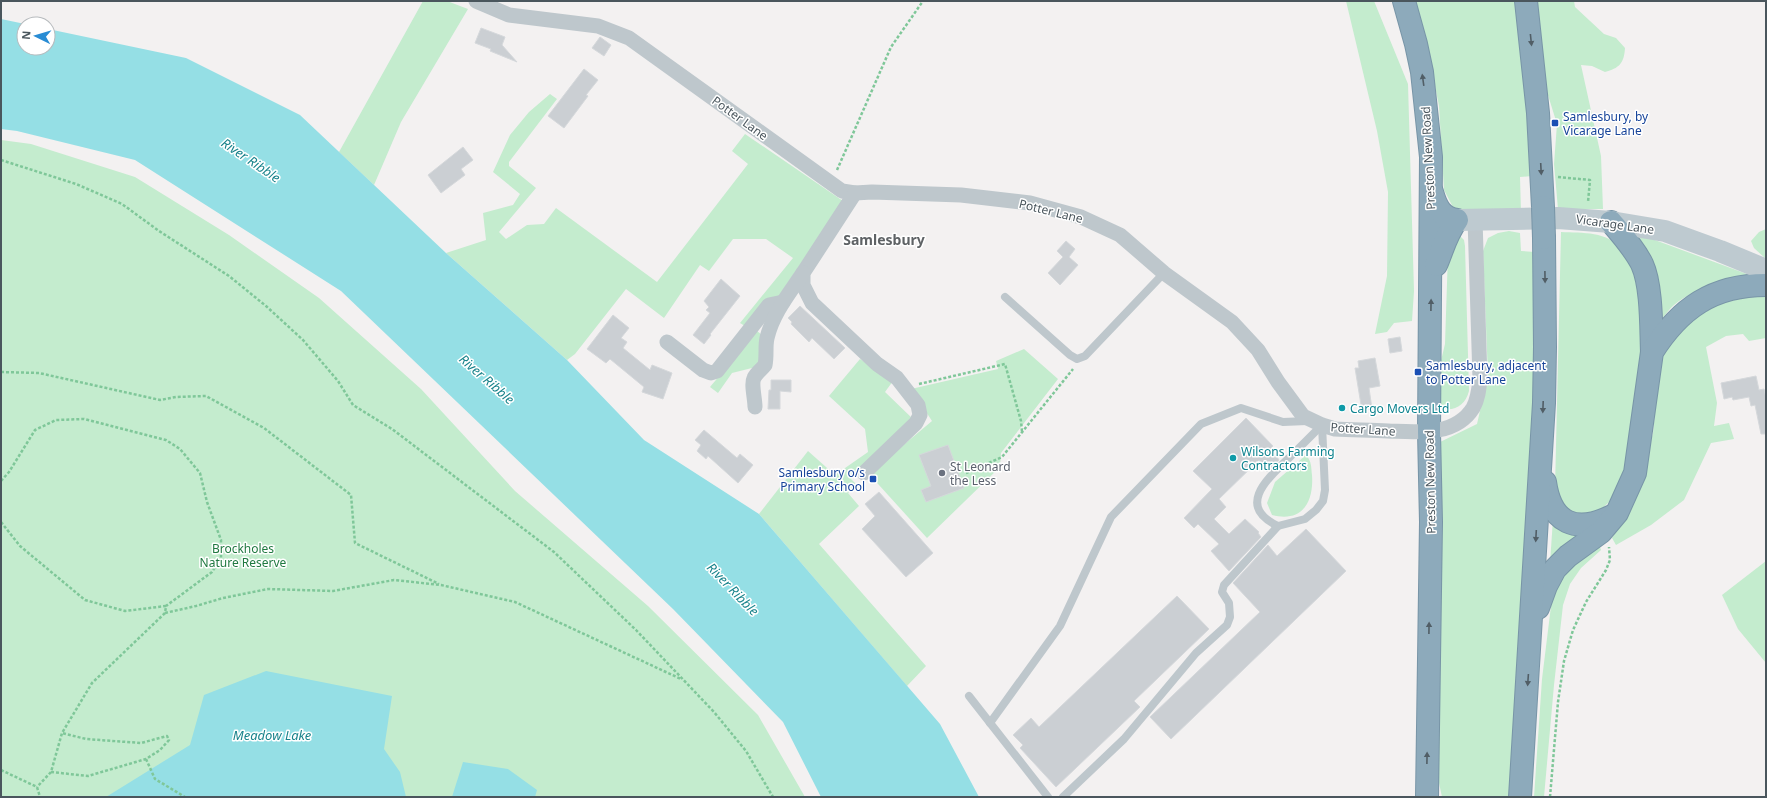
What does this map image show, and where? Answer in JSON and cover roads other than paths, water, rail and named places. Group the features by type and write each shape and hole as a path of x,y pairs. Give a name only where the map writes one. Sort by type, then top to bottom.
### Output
{"highway":[{"name":"Preston New Road","path":"1404,1 1422,72 1429,131 1431,188 1429,432 1431,522 1427,797"},
{"path":"1520,797 1541,458 1545,347 1544,238 1538,113 1526,1"},
{"path":"1431,188 1436,204 1442,214 1452,220 1466,220"},
{"path":"1431,275 1443,251 1447,235 1466,220"},
{"path":"1529,651 1540,600 1555,569 1568,556 1602,532 1617,514 1635,473 1652,352 1650,316 1642,265 1631,245 1611,222"},
{"path":"1652,352 1672,325 1687,310 1701,300 1730,288 1766,285"},
{"path":"1541,458 1546,490 1551,505 1558,516 1570,523 1583,526 1599,522 1617,514"}],"street":[{"name":"Potter Lane","path":"476,1 509,15 598,26 629,38 842,191 855,193 879,192 960,195 1030,203 1081,216 1120,235 1164,273 1232,322 1258,350 1303,416 1317,423 1335,429 1429,432 1455,424 1472,409 1477,399 1480,378 1466,220"},
{"path":"755,407 754,392 752,387 754,377 765,365 766,340 775,316 855,193"},
{"name":"Vicarage Lane","path":"1466,220 1531,218 1611,222 1665,231 1766,270"},
{"path":"803,273 803,285 812,303 877,364 897,378 918,405 920,415 916,423 864,473"},
{"path":"667,342 703,370 712,373 718,371 769,305 783,302"}],"lane":[{"path":"1005,297 1070,355 1077,359 1085,356 1164,273"},
{"path":"990,723 1060,626 1111,517 1201,424 1242,408 1284,422 1317,423"},
{"path":"1278,526 1266,520 1258,509 1258,496 1264,481 1317,423"},
{"path":"1063,797 1124,739 1196,653 1227,625 1230,617 1229,603 1222,592 1224,585 1278,526 1305,519 1316,510 1323,501 1325,490 1317,423"},
{"path":"970,696 1048,797"}],"water":[{"name":"River Ribble","path":"1,19 16,22 16,56 56,56 56,31 186,58 300,115 446,253 567,360 644,440 759,514 940,724 979,797 821,797 783,722 673,609 341,291 135,160 17,131 1,129"},
{"name":"Meadow Lake","path":"266,671 392,696 384,749 400,772 406,797 106,797 190,745 204,695"},
{"path":"463,762 508,769 537,790 535,797 452,797"}],"place":[{"name":"Samlesbury, by Vicarage Lane","path":"1555,123"},
{"name":"Samlesbury, adjacent to Potter Lane","path":"1418,372"},
{"name":"Cargo Movers Ltd","path":"1342,408"},
{"name":"Wilsons Farming Contractors","path":"1233,458"},
{"name":"St Leonard the Less","path":"942,473"},
{"name":"Samlesbury o/s Primary School","path":"873,479"}],"district":[{"name":"Samlesbury","path":"884,239"}],"park label":[{"name":"Brockholes Nature Reserve","path":"243,555"}]}
